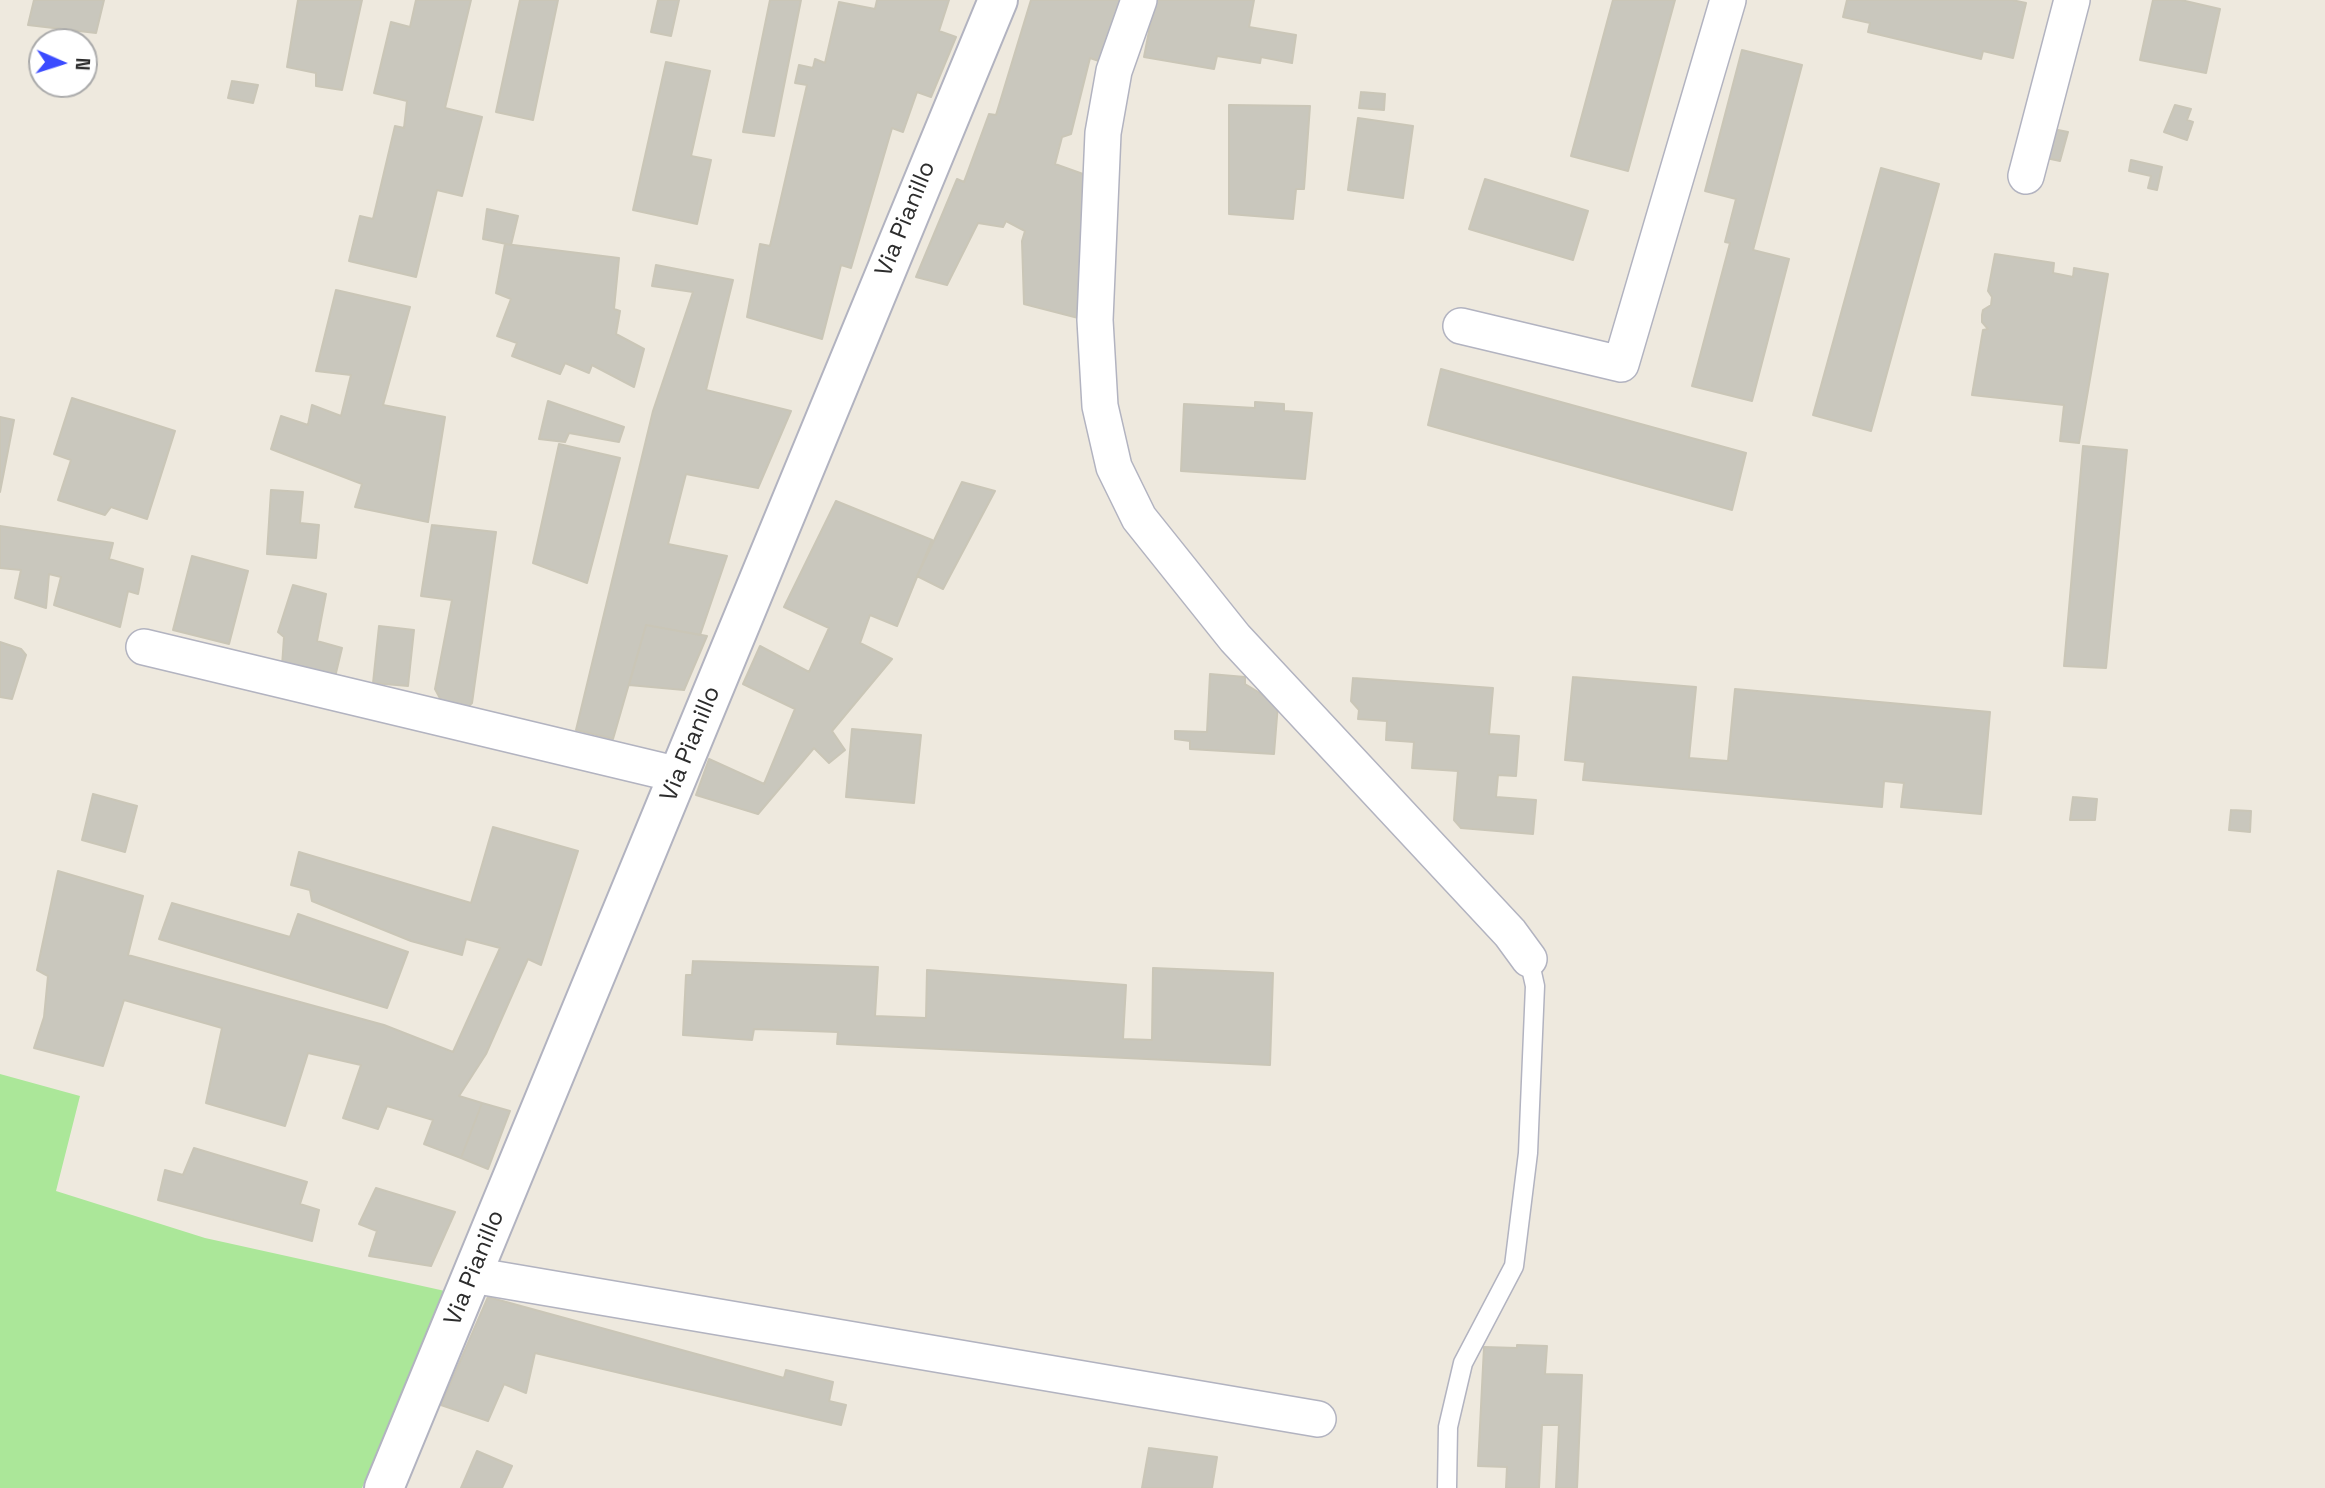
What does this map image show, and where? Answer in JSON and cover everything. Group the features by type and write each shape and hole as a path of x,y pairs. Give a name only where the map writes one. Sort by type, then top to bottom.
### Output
{"street":[{"name":"Via Pianillo","path":"384,1488 998,0"},
{"path":"1139,0 1114,71 1102,134 1095,320 1100,407 1114,467 1139,518 1235,638 1510,933 1529,959"},
{"path":"1461,326 1621,364 1728,0"},
{"path":"2026,176 2072,0"},
{"path":"144,647 679,775"},
{"path":"472,1275 1318,1419"}],"lane":[{"path":"1447,1488 1448,1427 1463,1363 1514,1266 1528,1139 1535,986 1529,959"}],"green space":[{"path":"0,1074 80,1096 56,1191 205,1238 445,1291 362,1488 0,1488"}],"building":[{"path":"34,0 104,0 97,28 28,25"},
{"path":"298,0 362,0 342,90 316,86 316,73 287,67"},
{"path":"416,0 471,0 445,108 482,117 462,196 437,190 416,277 349,261 360,216 373,219 395,126 404,128 407,101 374,93 391,22 410,27"},
{"path":"520,0 558,0 533,120 496,112"},
{"path":"658,0 679,0 671,36 651,32"},
{"path":"770,0 801,0 774,136 743,132"},
{"path":"877,0 949,0 939,31 956,37 931,97 917,92 903,132 892,128 851,268 841,265 822,339 747,317 760,244 770,246 807,85 795,83 799,65 813,68 815,59 825,63 839,2 875,9"},
{"path":"1031,0 1120,0 1099,61 1090,58 1071,134 1062,137 1055,164 1083,174 1086,320 1024,304 1022,241 1025,231 1006,221 1003,227 978,223 947,285 916,277 957,179 964,182 989,114 996,115"},
{"path":"1155,0 1254,0 1249,27 1296,35 1292,63 1261,57 1260,63 1217,56 1214,69 1144,57"},
{"path":"1613,0 1675,0 1628,171 1571,156"},
{"path":"1847,0 2012,0 2026,3 2013,58 1983,51 1981,59 1868,32 1870,23 1843,17"},
{"path":"2153,0 2181,0 2220,9 2206,73 2140,60"},
{"path":"1742,50 1802,65 1753,250 1789,259 1752,401 1692,386 1730,243 1725,242 1736,199 1705,191"},
{"path":"666,62 710,71 691,156 711,160 697,224 633,210"},
{"path":"232,81 258,85 253,103 228,98"},
{"path":"1361,92 1385,94 1384,110 1359,108"},
{"path":"1229,105 1310,106 1304,189 1296,189 1293,219 1229,214"},
{"path":"2175,105 2191,109 2187,120 2193,122 2187,140 2164,132"},
{"path":"1358,118 1413,126 1403,198 1348,190"},
{"path":"2053,129 2068,132 2060,161 2046,158"},
{"path":"2131,160 2162,167 2157,190 2148,188 2151,176 2129,171"},
{"path":"1881,168 1939,184 1871,431 1813,415"},
{"path":"1485,179 1588,211 1573,260 1469,229"},
{"path":"487,209 518,216 511,245 483,239"},
{"path":"505,244 619,258 614,309 620,311 616,334 644,349 634,387 592,365 589,373 565,363 560,374 512,356 517,343 497,336 511,299 496,293"},
{"path":"1995,254 2054,263 2053,273 2073,277 2074,268 2108,274 2079,443 2060,441 2064,405 1972,395 1983,330 1988,329 1982,322 1982,315 1983,310 1991,305 1992,297 1988,291"},
{"path":"656,265 733,280 706,390 791,411 758,488 686,474 668,544 727,556 700,635 646,625 613,739 576,730 653,411 693,292 652,286"},
{"path":"336,290 410,307 383,405 445,417 428,522 355,507 362,484 271,449 281,416 308,425 312,405 341,416 351,375 316,371"},
{"path":"1441,369 1746,453 1732,510 1428,425"},
{"path":"72,398 175,431 147,519 111,507 105,515 58,500 71,460 54,454"},
{"path":"548,401 624,427 619,442 569,433 565,442 539,439"},
{"path":"1255,402 1284,404 1284,411 1312,413 1305,479 1181,471 1184,404 1255,408"},
{"path":"0,417 14,420 0,492"},
{"path":"559,444 620,458 587,583 533,563"},
{"path":"2083,446 2127,450 2106,668 2064,666"},
{"path":"962,482 995,491 943,589 917,576"},
{"path":"271,490 303,492 300,523 319,525 316,558 267,554"},
{"path":"836,501 932,540 897,626 870,615 860,643 892,659 832,731 845,750 829,763 814,748 758,814 696,795 709,759 764,784 795,709 743,684 760,646 809,672 829,628 784,607"},
{"path":"432,525 496,532 472,703 464,711 443,704 435,689 452,600 421,596"},
{"path":"0,526 113,543 109,559 143,569 138,594 128,591 120,627 54,605 61,577 49,574 46,608 15,598 21,570 0,568"},
{"path":"192,556 248,571 229,644 173,630"},
{"path":"293,585 326,594 317,641 342,648 335,677 282,666 284,637 278,632"},
{"path":"646,625 707,636 684,690 629,685"},
{"path":"379,626 414,630 408,686 373,683"},
{"path":"0,642 21,649 26,655 12,699 0,697"},
{"path":"1210,674 1245,677 1245,684 1278,704 1274,754 1190,749 1190,741 1175,739 1175,731 1207,732"},
{"path":"1573,677 1696,687 1689,758 1728,761 1735,689 1990,712 1981,814 1901,807 1904,783 1884,781 1882,807 1583,780 1585,762 1565,760"},
{"path":"1353,678 1493,688 1489,734 1519,736 1516,776 1498,775 1496,797 1536,800 1533,834 1461,828 1454,820 1458,771 1412,768 1414,742 1386,740 1387,721 1358,719 1359,710 1351,701"},
{"path":"852,729 921,735 914,803 846,797"},
{"path":"93,794 137,806 125,852 82,840"},
{"path":"2073,797 2097,799 2095,820 2070,820"},
{"path":"2231,810 2251,811 2250,832 2229,830"},
{"path":"493,827 578,851 541,965 528,959 486,1054 459,1096 482,1103 461,1158 424,1144 433,1120 387,1106 378,1129 343,1118 361,1065 308,1053 285,1126 206,1103 222,1028 124,1000 103,1066 34,1048 44,1017 48,976 37,970 58,871 143,896 128,955 384,1025 453,1052 500,948 466,939 462,955 411,941 312,901 310,890 291,885 299,852 471,903"},
{"path":"172,903 290,937 298,914 408,952 387,1008 159,939"},
{"path":"693,961 878,967 875,1016 926,1018 927,970 1126,985 1123,1039 1152,1040 1153,968 1273,973 1270,1065 837,1044 838,1032 754,1029 752,1040 683,1035 686,975 692,975"},
{"path":"482,1103 510,1111 488,1169 461,1158"},
{"path":"194,1148 307,1182 300,1204 319,1210 312,1241 158,1200 165,1170 183,1175"},
{"path":"376,1188 455,1212 431,1266 369,1256 377,1231 359,1224"},
{"path":"488,1297 784,1378 786,1370 833,1382 829,1401 846,1405 841,1425 535,1353 526,1393 504,1384 488,1421 441,1405"},
{"path":"1517,1345 1547,1346 1545,1374 1582,1375 1577,1488 1556,1488 1559,1425 1542,1425 1539,1488 1506,1488 1507,1467 1478,1466 1484,1347 1517,1348"},
{"path":"1149,1448 1217,1457 1212,1488 1142,1488"},
{"path":"477,1451 512,1466 502,1488 461,1488"}]}
